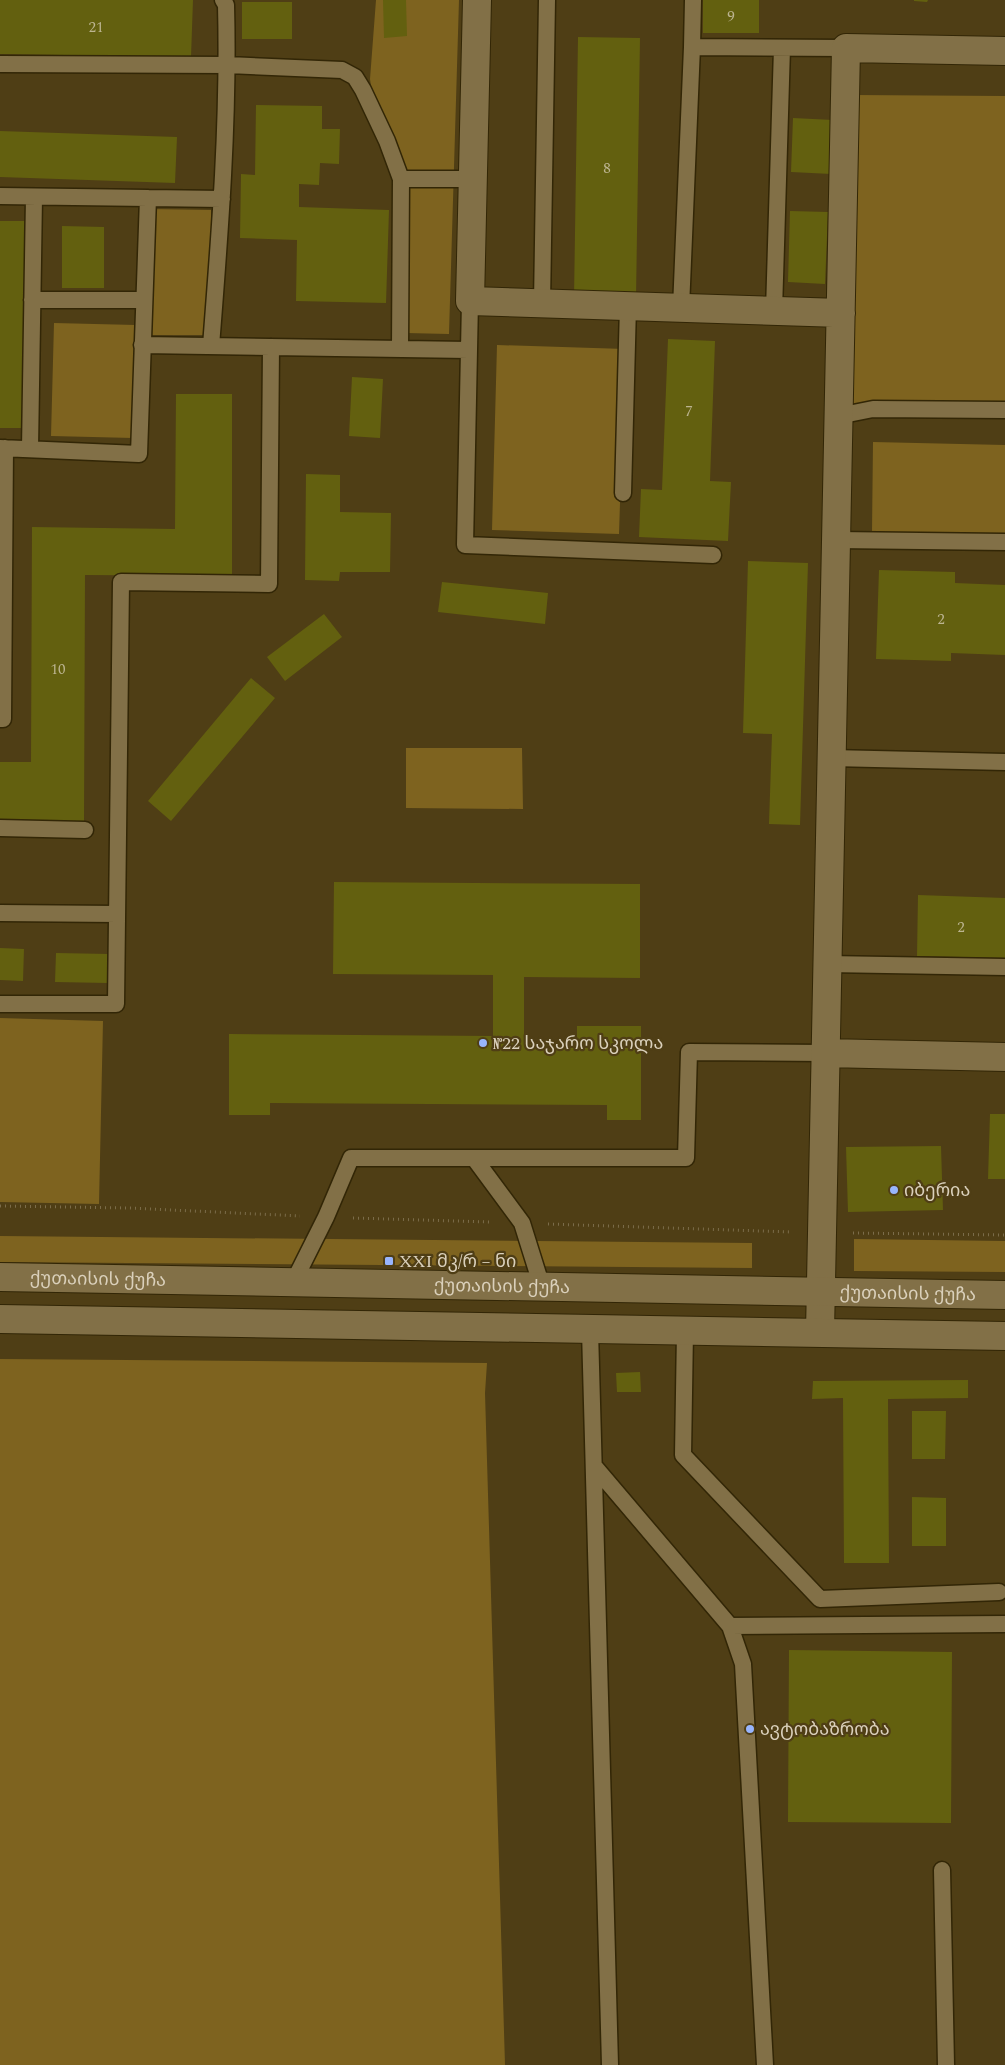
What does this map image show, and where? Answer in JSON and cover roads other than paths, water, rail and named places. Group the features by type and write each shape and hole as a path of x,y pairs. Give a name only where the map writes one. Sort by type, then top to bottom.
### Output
{"street":[{"path":"477,0 470,301 841,313"},
{"path":"820,1332 846,48 1005,51"},
{"path":"825,1053 1005,1058"},
{"name":"ქუთაისის ქუჩა","path":"0,1277 1005,1295"},
{"path":"0,1320 1005,1336"}],"lane":[{"path":"211,346 222,199 228,65 226,6 223,0"},
{"path":"542,303 547,0"},
{"path":"681,308 693,0"},
{"path":"692,47 846,48"},
{"path":"774,311 782,48"},
{"path":"0,64 228,65 342,70 355,77 387,141 401,179 400,349"},
{"path":"401,179 473,179"},
{"path":"0,196 222,199"},
{"path":"30,449 34,197"},
{"path":"0,719 3,719 3,448 139,454 148,198"},
{"path":"32,300 144,300"},
{"path":"470,301 465,545 713,555"},
{"path":"624,493 628,306"},
{"path":"142,345 468,350"},
{"path":"0,1004 116,1004 121,582 269,584 271,347"},
{"path":"838,416 873,409 1005,410"},
{"path":"836,540 1005,542"},
{"path":"831,758 1005,762"},
{"path":"0,828 85,830"},
{"path":"0,913 117,914"},
{"path":"827,964 1005,967"},
{"path":"293,1283 326,1217 351,1158 686,1158 689,1052 825,1053"},
{"path":"474,1158 522,1223 542,1287"},
{"path":"590,1330 610,2065"},
{"path":"685,1331 683,1455 820,1598 999,1592"},
{"path":"594,1466 730,1626 743,1664 765,2065"},
{"path":"730,1626 1005,1624"},
{"path":"942,1870 946,2065"}],"place":[{"name":"№22 საჯარო სკოლა","path":"483,1043"},
{"name":"იბერია","path":"894,1190"},
{"name":"XXI მკ/რ – ნი","path":"389,1261"},
{"name":"ავტობაზრობა","path":"750,1729"}]}
